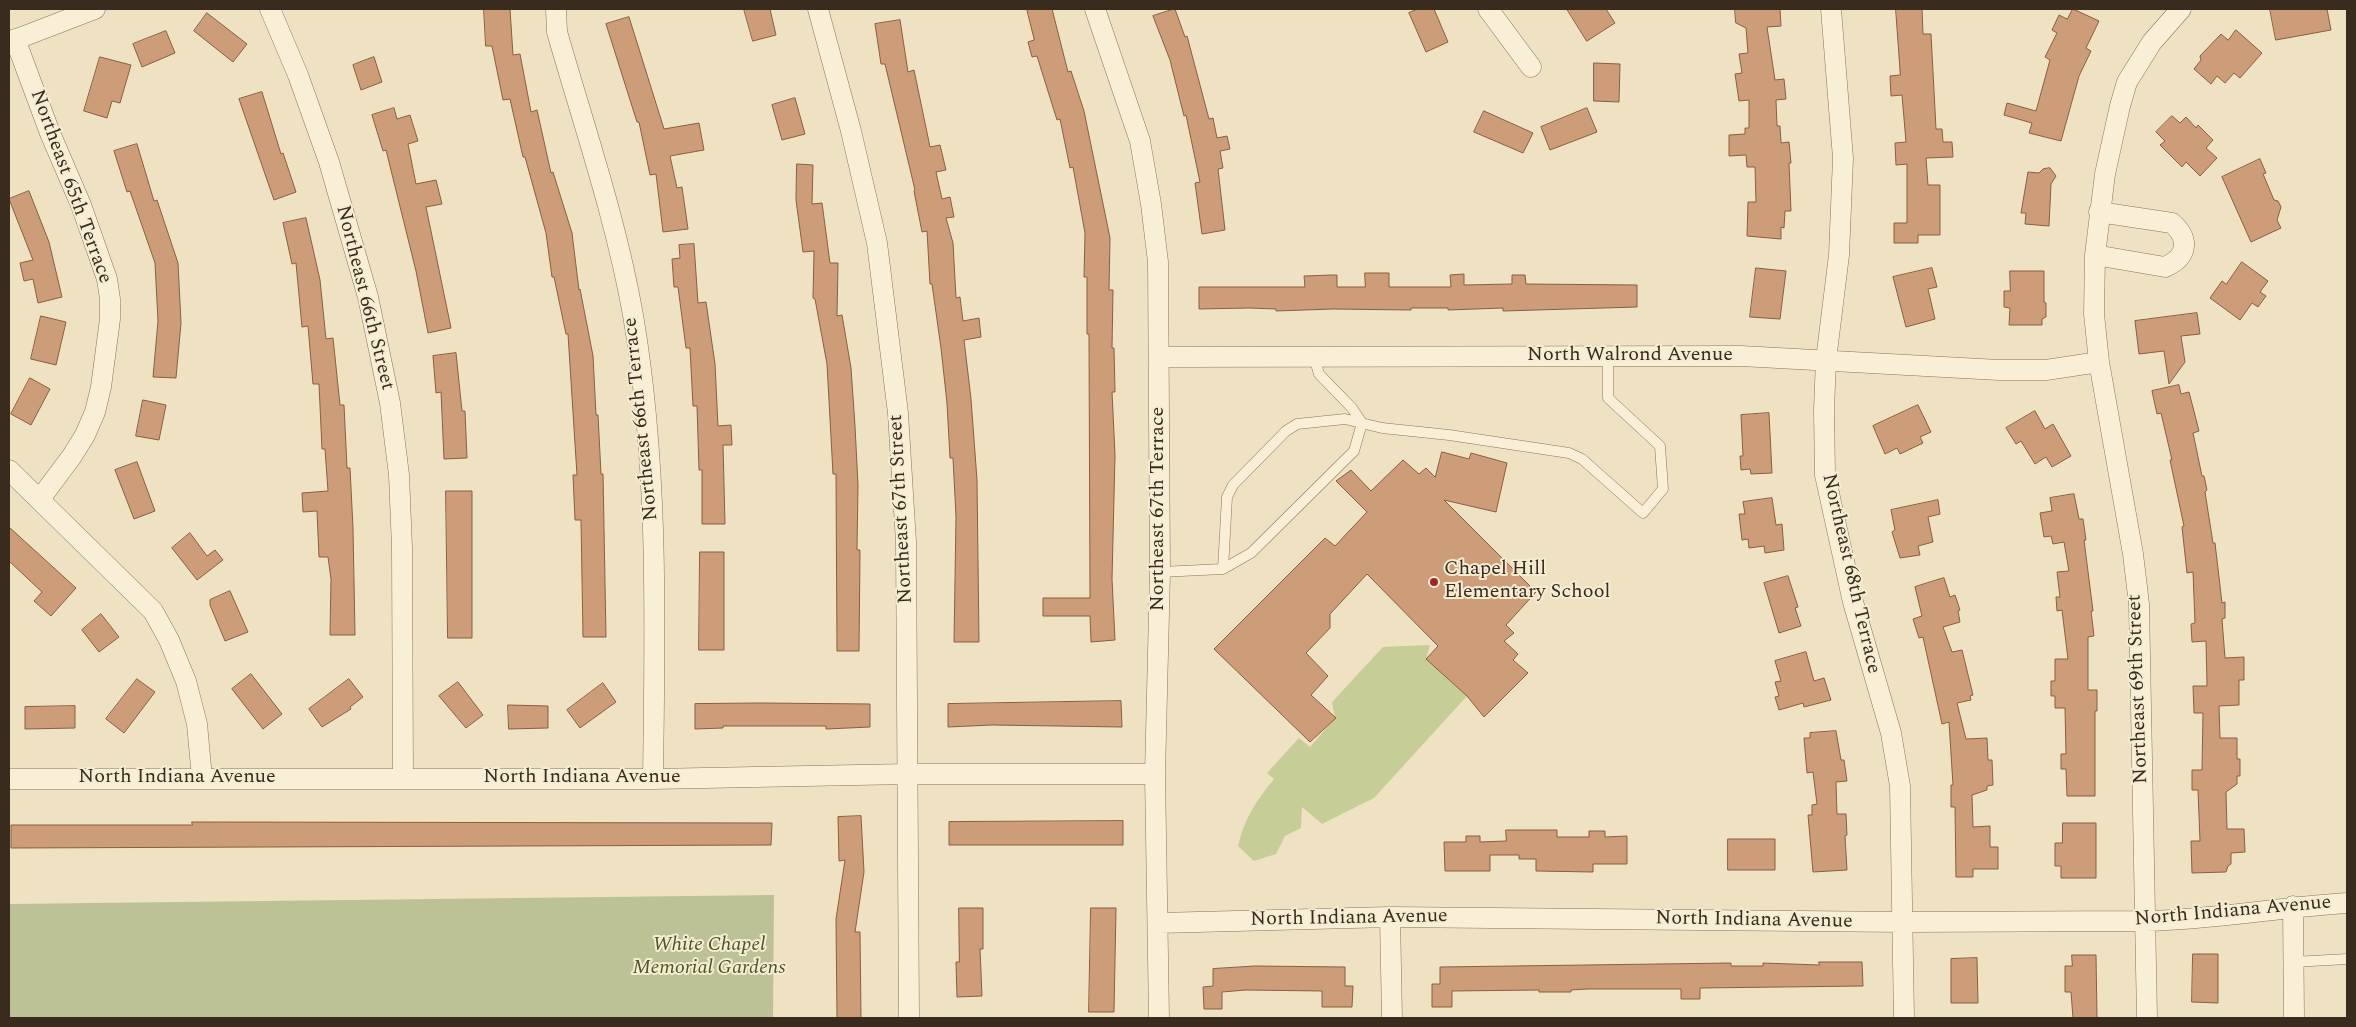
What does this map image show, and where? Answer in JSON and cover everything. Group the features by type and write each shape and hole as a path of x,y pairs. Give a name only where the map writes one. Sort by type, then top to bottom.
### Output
{"street":[{"path":"12,40 95,9"},
{"name":"Northeast 66th Street","path":"270,9 298,75 329,162 368,297 390,403 399,475 402,548 403,778"},
{"name":"Northeast 66th Terrace","path":"556,9 557,32 617,239 633,315 644,394 654,535 653,779"},
{"name":"Northeast 67th Street","path":"818,9 852,131 877,243 889,328 898,414 906,542 909,1018"},
{"name":"Northeast 67th Terrace","path":"1095,9 1140,141 1151,204 1158,262 1160,572 1155,774 1159,923 1159,1018"},
{"path":"1488,9 1531,67"},
{"name":"Northeast 68th Terrace","path":"1831,9 1843,158 1839,256 1826,360 1824,410 1825,475 1853,602 1890,732 1900,786 1904,1018"},
{"name":"Northeast 69th Street","path":"2147,1018 2139,604 2133,554 2099,362 2094,314 2095,255 2099,212 2120,106 2127,82 2152,42 2181,9"},
{"name":"Northeast 65th Terrace","path":"12,40 81,205 107,279 110,299 110,319 101,388 95,412 85,435 72,456 40,499"},
{"path":"2095,255 2165,267 2176,262 2183,253 2184,242 2180,230 2172,223 2099,212"},
{"name":"North Walrond Avenue","path":"1160,356 1741,356 1999,370 2046,370 2099,362"},
{"path":"9,470 153,611 169,640 186,681 197,724 202,778"},
{"name":"North Indiana Avenue","path":"9,779 653,779 908,774 1155,774"},
{"name":"North Indiana Avenue","path":"1159,923 1390,917 1902,922 2145,921 2181,920 2293,906 2347,903"},
{"path":"2293,906 2294,1018"},
{"path":"1390,917 1392,1018"}],"lane":[{"path":"1222,569 1227,497 1233,485 1286,431 1297,424 1345,419 1382,428 1449,435 1569,453 1582,459 1643,513 1663,489 1660,446 1608,398 1608,356"},
{"path":"1160,572 1222,569 1251,553 1354,451 1362,423 1352,408 1319,374 1314,357"},
{"path":"2294,962 2347,959"}],"green space":[{"path":"1430,645 1426,659 1467,696 1374,798 1322,824 1302,807 1301,828 1285,836 1276,854 1254,861 1238,846 1252,811 1274,779 1267,773 1299,738 1310,747 1335,718 1332,702 1383,647"},
{"name":"White Chapel Memorial Gardens","path":"774,895 773,1018 9,1018 9,904"}],"building":[{"path":"484,9 510,9 513,55 520,54 531,112 537,110 551,173 553,172 572,233 579,290 593,356 601,474 603,474 606,637 583,637 581,520 575,520 573,475 577,475 568,334 566,334 554,277 552,277 546,233 525,157 523,157 510,99 503,100 492,46 486,46"},
{"path":"744,9 770,9 776,35 753,41"},
{"path":"1027,9 1052,9 1068,72 1071,71 1084,111 1110,238 1109,290 1113,290 1112,348 1114,348 1115,392 1112,392 1115,455 1112,579 1115,640 1091,642 1090,616 1043,616 1043,598 1090,598 1089,334 1087,334 1087,277 1084,277 1085,233 1073,167 1070,168 1060,119 1057,120 1037,56 1032,57 1028,42 1034,40"},
{"path":"1175,9 1185,37 1187,36 1209,119 1213,118 1217,138 1227,136 1230,149 1220,151 1223,168 1218,169 1225,230 1202,234 1195,183 1200,182 1186,115 1184,116 1170,60 1153,16"},
{"path":"1418,9 1434,9 1448,42 1426,52 1409,13"},
{"path":"1567,9 1606,9 1615,23 1587,41"},
{"path":"1735,9 1780,9 1781,26 1767,27 1775,80 1784,79 1786,99 1776,100 1777,126 1780,126 1781,143 1789,142 1791,163 1789,163 1791,211 1785,211 1784,228 1781,227 1781,239 1747,236 1748,202 1756,202 1755,167 1747,167 1746,155 1729,156 1729,135 1745,134 1745,128 1749,128 1749,100 1739,101 1735,74 1742,73 1739,54 1748,53 1746,28 1736,23"},
{"path":"1896,9 1922,9 1923,34 1931,34 1936,129 1942,129 1943,142 1952,142 1953,157 1926,158 1928,185 1940,185 1940,235 1918,235 1918,243 1894,243 1894,223 1907,223 1907,164 1896,165 1895,143 1906,142 1902,95 1891,96 1890,76 1900,75"},
{"path":"2073,9 2099,21 2086,48 2091,51 2079,76 2061,141 2029,133 2032,123 2004,115 2007,103 2036,111 2050,60 2045,57 2057,33 2052,30 2059,15 2067,19"},
{"path":"2270,9 2327,9 2331,30 2276,40"},
{"path":"207,13 247,44 233,62 194,31"},
{"path":"629,17 664,129 699,123 704,150 670,156 677,188 682,187 688,229 663,232 656,174 650,175 639,122 637,122 606,24"},
{"path":"900,20 908,72 914,70 930,147 940,145 946,170 936,172 942,199 950,197 954,217 946,218 953,243 956,298 960,297 963,321 979,318 981,337 964,340 971,399 977,480 979,642 954,642 956,517 953,458 950,458 941,348 932,284 930,284 927,231 922,232 915,190 885,64 881,64 875,24"},
{"path":"2236,30 2262,53 2240,78 2234,73 2225,83 2217,76 2211,84 2194,69 2201,60 2200,56 2221,34 2228,40"},
{"path":"166,31 175,53 142,67 133,44"},
{"path":"100,57 131,65 120,103 112,101 107,118 84,111"},
{"path":"374,57 382,82 361,90 353,65"},
{"path":"1594,63 1620,64 1619,102 1594,101"},
{"path":"262,92 281,154 283,153 296,192 274,200 239,99"},
{"path":"795,98 805,134 782,140 772,105"},
{"path":"394,108 397,119 410,115 418,141 408,144 416,184 436,180 442,204 426,207 451,328 428,333 416,271 386,150 383,151 372,115"},
{"path":"1587,108 1597,132 1550,150 1541,127"},
{"path":"1484,111 1533,133 1523,153 1474,132"},
{"path":"2172,116 2180,123 2186,117 2196,128 2198,125 2213,140 2206,148 2217,158 2200,176 2186,162 2182,167 2160,145 2165,141 2156,132"},
{"path":"137,144 154,201 157,200 178,263 181,323 176,378 153,377 158,321 155,263 130,191 127,192 114,151"},
{"path":"2260,159 2266,173 2263,174 2274,200 2278,201 2281,207 2277,220 2281,228 2251,242 2222,177"},
{"path":"797,164 813,165 812,204 822,203 830,263 838,263 837,316 842,315 851,368 855,426 858,485 857,550 860,550 859,651 837,651 836,474 833,474 827,364 815,299 813,298 814,251 803,252 796,200"},
{"path":"2050,168 2056,176 2051,184 2049,226 2025,224 2026,213 2021,213 2028,172 2039,173 2043,169"},
{"path":"29,191 49,242 62,297 38,303 33,279 24,281 20,263 33,260 9,199"},
{"path":"306,218 320,280 326,339 333,338 340,405 344,405 347,468 350,468 353,528 355,635 330,635 331,579 328,557 319,557 317,511 303,512 302,493 328,491 325,449 322,449 319,384 313,384 308,326 302,327 296,263 292,264 283,223"},
{"path":"694,244 698,303 706,302 715,364 718,426 731,425 732,445 723,445 725,524 702,524 702,470 699,470 697,406 693,406 690,348 686,348 678,287 674,287 672,259 680,258 679,245"},
{"path":"2242,262 2268,281 2260,292 2266,296 2258,307 2252,303 2240,320 2210,298 2222,281 2226,284"},
{"path":"1756,268 1786,271 1780,319 1750,317"},
{"path":"1932,268 1937,287 1928,289 1935,319 1906,327 1893,277"},
{"path":"2010,271 2044,271 2046,317 2042,319 2042,325 2009,325 2010,308 2004,307 2004,291 2010,291"},
{"path":"1365,273 1389,273 1389,287 1451,287 1450,275 1464,274 1464,285 1512,284 1512,275 1525,275 1526,284 1637,285 1637,307 1503,311 1503,308 1276,311 1276,309 1249,308 1199,309 1199,287 1305,287 1304,276 1337,275 1337,287 1365,287"},
{"path":"2197,313 2200,334 2181,336 2185,362 2169,384 2164,351 2139,354 2135,321"},
{"path":"41,316 66,322 56,365 31,359"},
{"path":"456,353 462,411 465,411 467,458 444,459 441,392 436,393 433,356"},
{"path":"30,378 50,389 31,425 11,414"},
{"path":"2179,385 2181,394 2189,392 2199,431 2193,433 2202,476 2204,476 2207,490 2205,492 2213,543 2215,543 2222,603 2225,602 2225,618 2222,619 2225,658 2244,657 2244,680 2239,680 2239,705 2219,706 2220,738 2237,738 2237,759 2240,759 2240,776 2237,776 2237,784 2226,792 2227,829 2244,829 2245,852 2231,853 2231,864 2226,872 2192,873 2191,841 2200,841 2198,790 2192,790 2192,770 2202,770 2203,713 2194,713 2193,686 2207,686 2206,641 2192,642 2191,624 2195,623 2193,572 2187,573 2182,527 2184,526 2170,460 2172,460 2161,413 2157,414 2152,391"},
{"path":"143,400 166,405 159,440 136,436"},
{"path":"1918,405 1931,432 1920,437 1923,443 1900,454 1897,448 1885,454 1873,426"},
{"path":"2035,411 2045,429 2053,424 2071,456 2052,467 2046,457 2035,464 2021,441 2016,444 2006,428"},
{"path":"1769,413 1772,473 1751,474 1750,469 1741,470 1740,456 1743,456 1741,415"},
{"path":"1442,452 1469,459 1471,453 1507,463 1496,512 1444,500 1536,592 1506,625 1514,633 1504,641 1518,654 1513,660 1528,673 1484,717 1467,696 1426,659 1438,646 1367,574 1330,614 1330,628 1306,653 1328,676 1311,695 1336,718 1310,742 1214,649 1325,538 1335,546 1367,512 1336,481 1351,470 1371,491 1403,460 1419,474 1426,468 1435,477"},
{"path":"137,462 155,511 134,519 115,470"},
{"path":"446,491 472,491 472,638 448,638"},
{"path":"2074,494 2079,519 2083,519 2093,611 2091,611 2094,636 2088,637 2088,690 2097,690 2097,711 2095,711 2095,796 2067,796 2066,769 2061,769 2061,754 2066,754 2065,708 2055,708 2055,696 2051,696 2051,681 2055,681 2055,659 2068,659 2062,610 2057,611 2056,597 2060,597 2057,572 2069,571 2064,542 2053,544 2051,536 2044,537 2040,513 2052,511 2050,498"},
{"path":"1772,498 1776,525 1782,524 1784,550 1765,553 1764,546 1749,548 1748,539 1742,540 1739,514 1745,514 1743,502"},
{"path":"1938,500 1940,514 1928,517 1933,542 1918,546 1920,555 1900,558 1892,532 1895,530 1891,510"},
{"path":"9,527 76,588 51,616 34,601 42,592 9,561"},
{"path":"190,533 207,556 215,550 223,560 197,580 172,548"},
{"path":"700,552 724,552 724,650 699,650"},
{"path":"1788,576 1798,607 1795,608 1801,626 1779,633 1764,583"},
{"path":"1944,578 1950,597 1955,595 1960,610 1958,611 1960,622 1943,627 1952,652 1962,650 1973,695 1970,696 1971,700 1957,703 1966,739 1987,738 1988,760 1992,760 1993,785 1987,786 1987,790 1972,795 1973,827 1990,826 1990,847 1998,847 1998,869 1973,869 1973,877 1956,877 1955,807 1951,807 1951,785 1953,785 1949,722 1942,724 1923,637 1919,638 1913,619 1922,616 1915,587"},
{"path":"230,591 248,632 225,641 210,605 210,600"},
{"path":"101,614 119,637 99,652 82,630"},
{"path":"1806,652 1814,681 1824,678 1831,700 1804,707 1803,703 1779,710 1775,697 1779,696 1775,682 1781,681 1775,661"},
{"path":"251,674 282,714 263,729 232,689"},
{"path":"137,679 155,692 124,733 106,719"},
{"path":"349,679 363,697 350,707 351,709 322,727 309,709"},
{"path":"458,682 483,715 466,728 439,696"},
{"path":"603,683 616,702 580,728 567,710"},
{"path":"1121,701 1122,727 992,725 948,727 948,704"},
{"path":"695,704 870,704 870,727 826,729 826,726 723,726 723,728 695,729"},
{"path":"508,705 548,706 548,728 509,729"},
{"path":"75,706 75,728 25,729 25,707"},
{"path":"1836,731 1841,760 1844,760 1847,781 1836,782 1837,814 1846,814 1847,870 1813,872 1808,815 1812,815 1812,805 1817,804 1813,772 1807,773 1804,738 1810,738 1810,733"},
{"path":"861,816 864,872 855,932 860,932 861,1018 837,1018 836,919 845,860 839,861 838,817"},
{"path":"1123,821 1123,845 949,845 949,822"},
{"path":"192,822 772,823 771,845 11,848 11,825 192,825"},
{"path":"2063,823 2096,823 2096,878 2061,878 2061,866 2055,866 2055,843 2062,843"},
{"path":"1506,830 1557,830 1557,837 1589,837 1589,831 1605,831 1605,837 1627,836 1627,864 1593,864 1593,872 1536,871 1536,859 1519,859 1519,855 1490,855 1490,871 1445,871 1444,842 1466,842 1466,836 1480,836 1480,842 1506,841"},
{"path":"1728,839 1775,839 1775,870 1728,870"},
{"path":"959,908 983,908 983,949 980,949 982,996 957,997 956,962 959,962"},
{"path":"1091,908 1116,908 1114,1012 1089,1012"},
{"path":"2193,954 2218,954 2218,1003 2192,1002"},
{"path":"2072,955 2096,955 2097,1018 2073,1018 2071,992 2065,992 2065,966 2072,966"},
{"path":"1977,958 1978,1003 1951,1003 1951,959"},
{"path":"1819,962 1862,962 1863,986 1700,988 1700,999 1681,999 1681,989 1587,989 1571,990 1571,992 1539,992 1539,990 1452,991 1452,1007 1432,1007 1432,984 1440,984 1440,967 1731,963 1731,966 1763,966 1763,963 1819,965"},
{"path":"1255,966 1345,967 1345,986 1353,986 1352,1007 1322,1007 1322,991 1246,990 1222,992 1222,1009 1204,1009 1203,987 1213,986 1213,969"}],"place":[{"name":"Chapel Hill Elementary School","path":"1434,582"}]}
